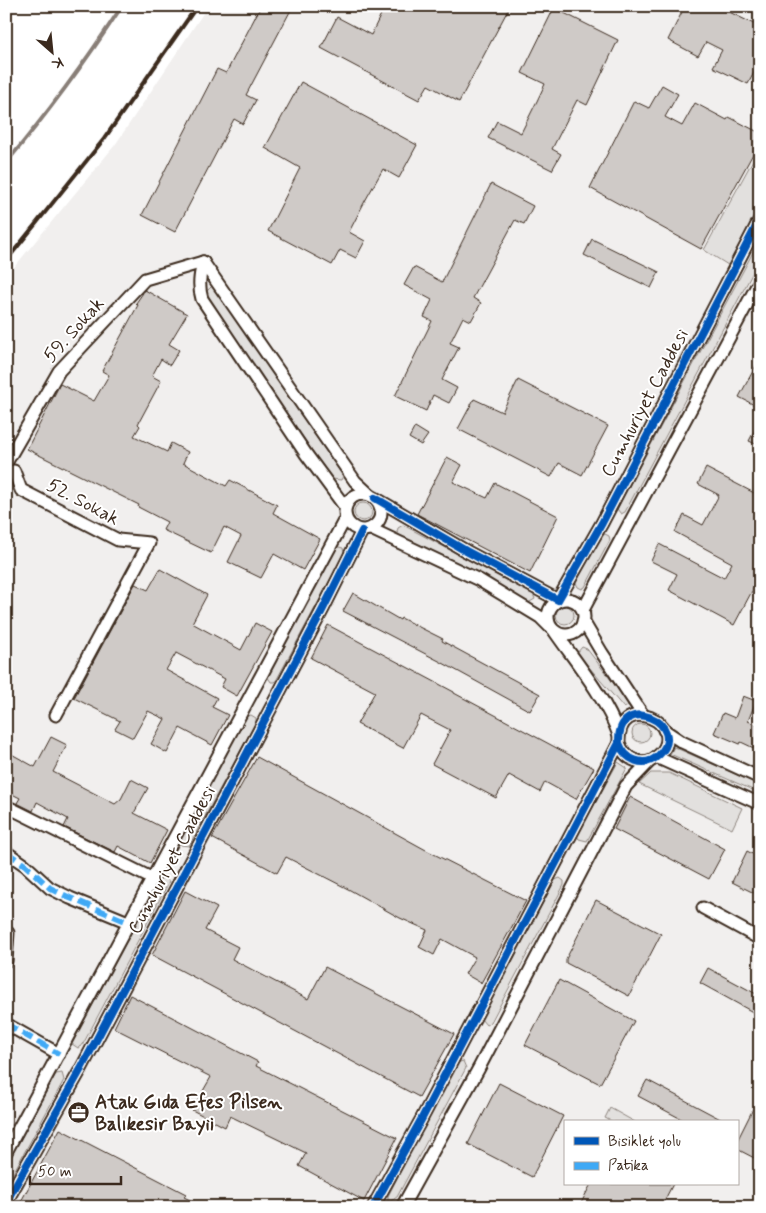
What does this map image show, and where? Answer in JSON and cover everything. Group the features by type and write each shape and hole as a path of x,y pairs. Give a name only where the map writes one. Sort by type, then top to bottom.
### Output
{"street":[{"name":"Cumhuriyet Caddesi","path":"558,600 602,523 760,220"},
{"path":"203,262 355,481 381,508 381,514 376,525 367,530"},
{"path":"203,262 199,289 202,299 306,454 345,507"},
{"name":"59. Sokak","path":"10,467 59,371 145,279 203,262"},
{"path":"643,715 602,653 583,616 579,605 569,599 558,600 466,551 372,497 364,494 352,497 345,507 345,519 353,528 367,530 479,580 540,617 560,634 572,634 581,627 583,616 760,280"},
{"name":"52. Sokak","path":"10,467 21,490 118,540 149,543 56,715"},
{"name":"Cumhuriyet Caddesi","path":"6,1152 345,519"},
{"name":"Cumhuriyet Caddesi","path":"6,1202 81,1069 165,907 367,530"},
{"path":"558,600 553,604 547,615 553,629 612,716 622,751 627,757 634,761 642,762 653,759 760,804"},
{"path":"373,1207 421,1120 619,739 621,728 626,721 632,717 643,715 655,718 664,730 682,742 760,778"},
{"path":"402,1207 479,1068 626,786 662,752 665,745 664,730"},
{"path":"6,806 152,878"},
{"path":"6,852 25,865 50,888 128,922"},
{"path":"703,908 760,939"},
{"path":"6,932 8,934 6,961"},
{"path":"6,1024 59,1054"}],"shaded area":[{"path":"208,6 760,6 760,1207 6,1207 6,277 115,145"},
{"path":"760,147 760,196 753,218 728,265 704,250"},
{"path":"760,239 760,259 625,512 621,514 617,509"},
{"path":"212,286 343,476 341,480 332,479 225,325 206,292"},
{"path":"363,503 369,506 372,512 369,518 363,521 357,518 354,512 357,506"},
{"path":"403,525 533,594 535,599 528,603 399,535 397,532 398,528"},
{"path":"605,534 609,536 610,540 585,587 582,589 576,583 601,536"},
{"path":"339,547 343,548 344,554 277,679 275,682 271,682 267,676 333,550"},
{"path":"565,606 571,609 574,615 571,621 565,624 559,621 556,615 559,609"},
{"path":"582,647 587,649 628,702 628,706 624,708 577,653"},
{"path":"251,715 256,718 256,722 189,846 181,845 179,841 247,716"},
{"path":"641,724 647,727 650,733 647,739 641,742 635,739 632,733 635,727"},
{"path":"674,747 758,784 755,791 670,754"},
{"path":"618,762 627,768 587,841 579,839 577,836"},
{"path":"651,773 669,773 742,808 732,829 639,784"},
{"path":"166,877 169,882 82,1046 78,1048 72,1044 160,879"},
{"path":"560,878 564,881 564,885 491,1022 486,1025 481,1019 555,880"},
{"path":"463,1061 466,1068 397,1197 388,1203 388,1196 456,1063"},
{"path":"62,1073 64,1080 6,1186 6,1166 56,1074"},
{"path":"610,1108 631,1120 609,1120 605,1118"}],"building":[{"path":"261,6 293,6 246,95 256,100 243,124 234,119 175,232 142,215 217,69 226,73"},
{"path":"385,6 510,6 459,102 428,85 419,100 321,48 337,17 371,35"},
{"path":"685,6 717,6 760,27 760,61 748,84 713,67 722,50 706,42 698,56 668,40"},
{"path":"554,8 618,40 587,105 577,100 552,149 561,154 552,170 488,138 497,121 521,133 545,84 522,73"},
{"path":"301,82 417,145 399,178 383,169 365,201 349,232 365,241 356,258 340,250 332,265 268,231 300,168 265,148"},
{"path":"662,85 678,94 665,117 682,126 695,103 727,120 729,117 760,133 760,141 701,249 590,188 634,101 649,108"},
{"path":"491,184 533,206 524,224 515,220 473,298 481,303 471,321 463,317 450,343 459,347 442,380 457,388 449,403 433,395 426,411 395,396 432,321 424,317 432,300 404,285 414,267 442,282"},
{"path":"592,239 659,272 651,288 584,255"},
{"path":"145,290 187,314 169,344 179,350 170,365 161,359 152,376 161,381 138,424 140,426 134,436 167,452 171,443 188,452 183,463 226,486 230,480 277,505 273,513 320,539 303,570 274,554 261,578 228,562 241,536 224,527 211,553 163,530 167,522 138,507 139,505 27,449 60,384 94,401 109,375 102,371 138,305 136,303"},
{"path":"760,358 760,408 739,397"},
{"path":"518,380 608,426 582,475 559,463 551,477 458,429 474,399 502,412"},
{"path":"760,420 760,446 749,441"},
{"path":"415,427 428,435 421,445 409,438"},
{"path":"447,457 462,465 453,482 487,498 495,483 558,516 530,573 417,514"},
{"path":"706,468 760,496 760,576 734,625 669,590 677,574 651,561 659,544 724,578 732,563 675,532 684,515 703,525 719,495 698,484"},
{"path":"160,569 207,595 192,623 241,650 255,623 272,632 237,696 221,687 225,679 176,653 166,670 217,698 212,707 228,715 212,745 180,728 167,753 151,744 165,719 148,711 133,738 115,729 120,721 74,698 135,584 148,590"},
{"path":"353,593 400,620 401,618 443,639 442,641 540,694 530,711 343,611"},
{"path":"328,625 594,768 576,799 545,782 540,792 509,775 496,798 432,764 450,730 421,715 403,748 357,724 375,692 311,658"},
{"path":"743,696 756,701 748,721 760,727 760,751 714,733 723,713 735,718"},
{"path":"51,737 67,745 53,772 115,804 121,799 131,779 148,788 134,813 167,830 150,863 118,846 115,852 64,827 68,819 37,802 33,811 17,803 20,798 6,791 6,751 35,767"},
{"path":"257,757 426,850 526,901 481,983 465,974 475,957 442,939 434,955 419,947 427,930 400,918 286,857 277,873 212,838"},
{"path":"630,797 725,849 709,879 614,829"},
{"path":"747,851 760,858 760,896 732,882"},
{"path":"185,891 217,908 205,930 238,947 232,959 247,967 308,999 325,967 454,1034 419,1097 152,955"},
{"path":"596,900 661,934 629,996 566,963 566,959"},
{"path":"708,968 760,996 760,1016 700,983"},
{"path":"559,980 634,1021 600,1084 525,1045"},
{"path":"130,995 258,1062 256,1066 397,1138 364,1201 299,1166 306,1153 230,1116 225,1127 192,1110 211,1077 114,1028"},
{"path":"647,1080 722,1120 683,1120 638,1096"},
{"path":"499,1083 563,1116 532,1177 468,1144"},
{"path":"760,1095 760,1161 738,1150 738,1139"},
{"path":"60,1129 186,1194 184,1197 204,1207 18,1207"},
{"path":"590,1186 672,1186 661,1207 579,1207"}],"waterway":[{"path":"6,163 95,47 122,6"}],"railway":[{"path":"6,261 104,139 197,6"}],"marked path":[{"path":"6,852 25,865 50,888 128,922"},
{"path":"6,932 8,933 6,961"},
{"path":"6,1024 59,1054"}],"cycle path":[{"path":"375,498 466,551 558,600 602,523 760,219"},
{"path":"6,1202 81,1069 323,609 362,531"},
{"path":"373,1207 421,1120 619,743 621,727 629,718 639,715 650,718 660,724 666,733 666,743 659,755 647,761 641,762 630,758 619,743"}],"place":[{"name":"Atak Gıda Efes Pilsen Balıkesir Bayii","path":"79,1113"}]}
